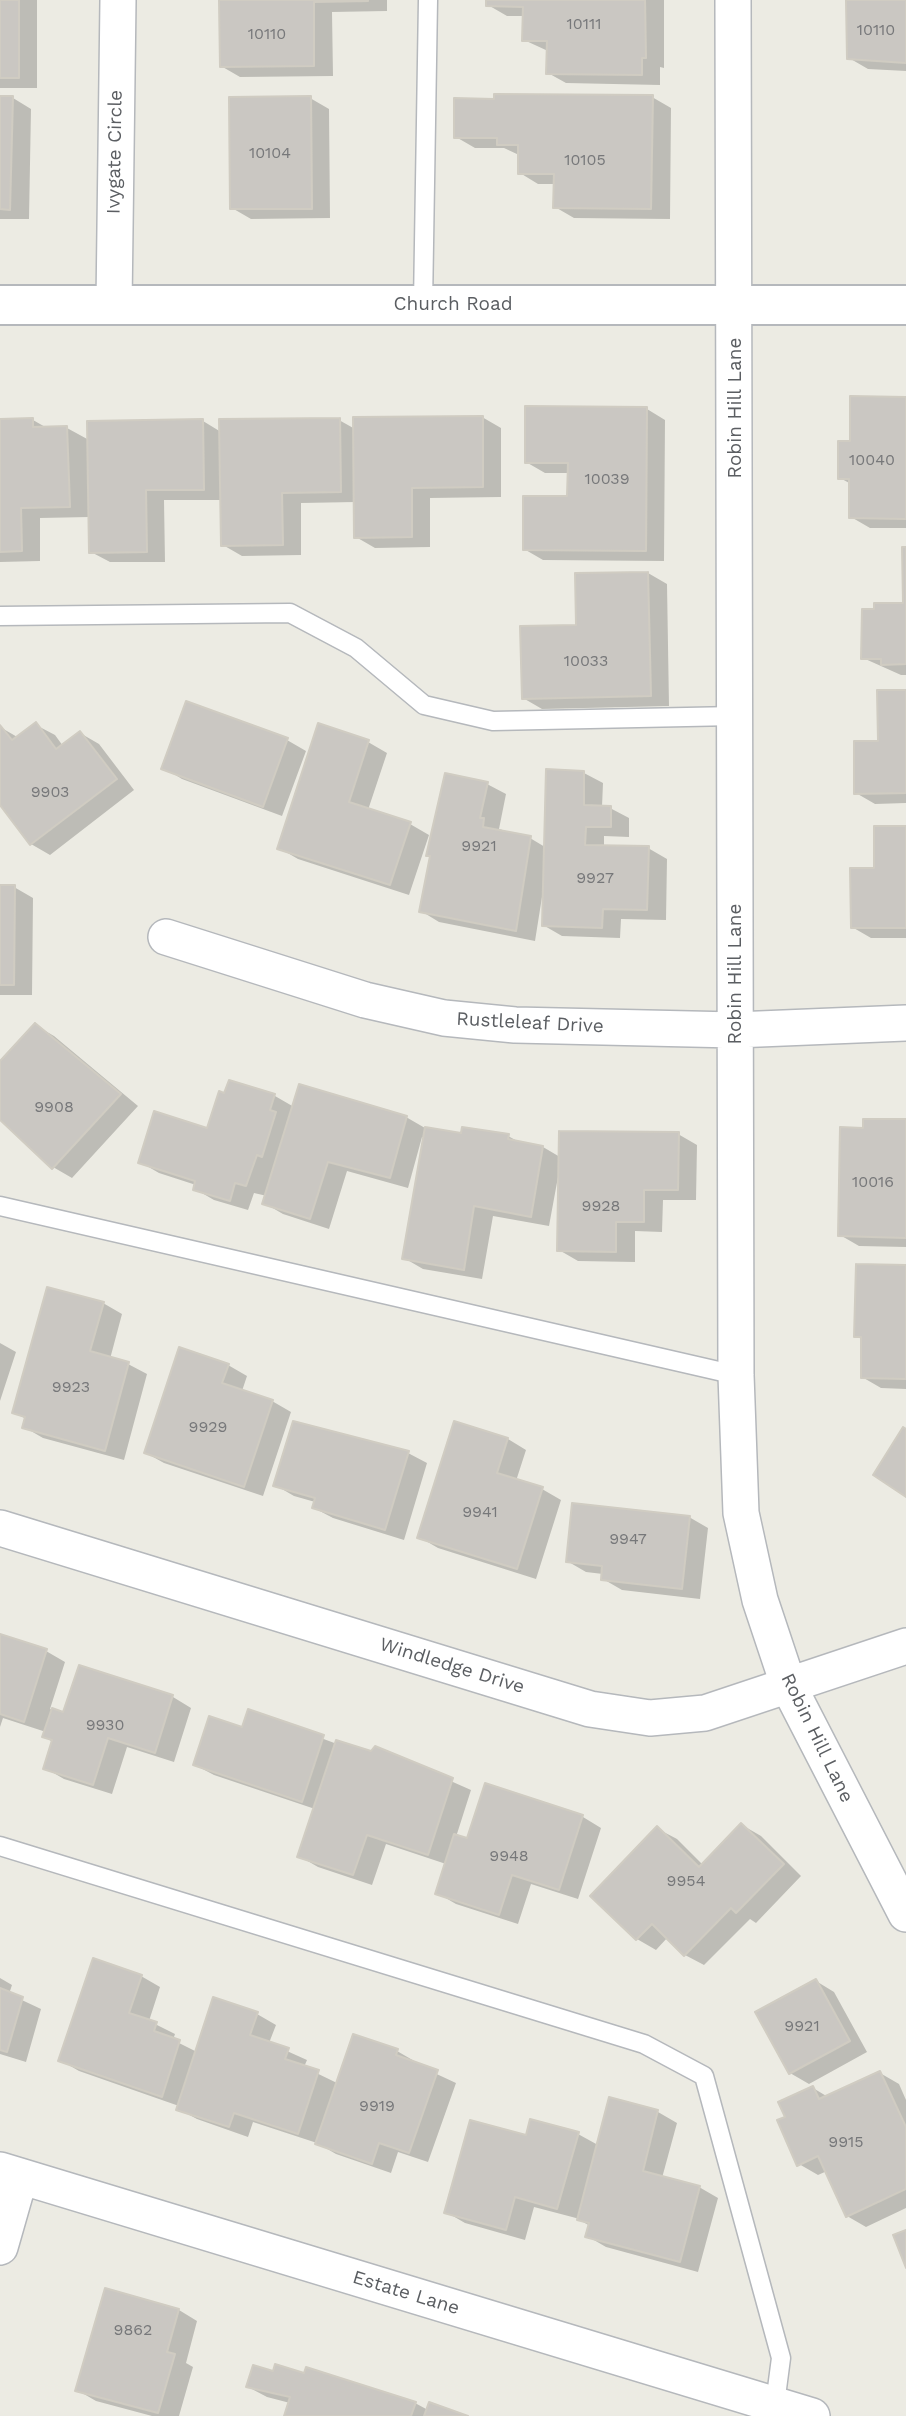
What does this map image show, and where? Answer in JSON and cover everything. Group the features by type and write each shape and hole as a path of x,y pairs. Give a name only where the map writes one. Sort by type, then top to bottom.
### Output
{"street":[{"name":"Ivygate Circle","path":"114,304 118,0"},
{"name":"Robin Hill Lane","path":"733,0 736,1376 741,1513 760,1600 789,1687 906,1914"},
{"name":"Church Road","path":"0,305 906,305"},
{"name":"Rustleleaf Drive","path":"166,937 365,1000 444,1018 515,1025 735,1030 906,1023"},
{"name":"Windledge Drive","path":"0,1528 590,1709 650,1718 705,1713 906,1646"},
{"name":"Estate Lane","path":"10,2173 812,2416"},
{"path":"0,2247 10,2173"}],"lane":[{"path":"423,304 428,0"},
{"path":"0,616 290,613 356,648 424,705 458,713 493,721 735,716"},
{"path":"0,1206 736,1376"},
{"path":"0,1846 643,2044 704,2076 781,2358 775,2404"}],"building":[{"path":"0,0 19,0 19,78 0,78"},
{"path":"219,0 368,1 314,2 314,66 220,67"},
{"path":"486,0 645,0 646,58 642,58 642,75 546,74 547,41 522,41 523,7 486,6"},
{"path":"846,0 906,0 906,63 847,59"},
{"path":"494,94 653,95 651,209 553,208 554,174 518,174 518,145 497,145 497,138 454,138 454,98 494,99"},
{"path":"0,96 13,96 10,210 0,209"},
{"path":"311,96 312,209 230,209 229,97"},
{"path":"850,396 906,397 906,519 849,518 849,479 838,479 838,441 850,441"},
{"path":"525,406 647,407 646,551 523,550 523,496 567,496 568,463 525,463"},
{"path":"483,416 483,487 412,488 412,537 354,538 353,417"},
{"path":"33,418 33,427 67,426 70,507 21,508 22,551 0,552 0,419"},
{"path":"340,418 341,492 282,493 283,545 221,546 219,419"},
{"path":"203,419 204,490 146,490 147,552 89,553 87,421"},
{"path":"902,547 906,547 906,664 881,665 881,659 861,659 862,609 874,609 874,603 903,603"},
{"path":"648,572 651,696 522,699 520,626 576,625 575,573"},
{"path":"877,690 906,690 906,793 854,794 854,741 878,741"},
{"path":"186,701 288,738 263,807 161,769"},
{"path":"36,722 56,749 80,731 117,779 30,845 0,805 0,725 12,740"},
{"path":"318,723 369,740 349,802 411,822 390,885 277,849"},
{"path":"546,769 584,771 584,805 611,806 611,827 586,827 585,845 649,846 647,910 603,909 602,928 542,926"},
{"path":"445,773 488,782 480,818 484,818 483,827 531,836 516,931 419,912 430,856 426,856"},
{"path":"874,826 906,826 906,928 851,928 850,868 874,868"},
{"path":"0,885 15,885 14,985 0,985"},
{"path":"35,1023 121,1094 52,1169 0,1120 0,1061"},
{"path":"229,1080 275,1094 270,1110 276,1112 262,1157 257,1155 246,1186 235,1183 230,1201 193,1190 195,1181 138,1163 154,1111 207,1128 219,1091 224,1093"},
{"path":"299,1084 407,1116 390,1178 328,1162 310,1219 262,1204"},
{"path":"863,1119 906,1119 906,1238 838,1236 840,1127 863,1128"},
{"path":"425,1127 461,1133 462,1127 509,1134 508,1139 543,1146 531,1217 474,1206 464,1270 402,1259"},
{"path":"559,1131 679,1132 678,1190 644,1190 644,1222 616,1222 616,1252 557,1251"},
{"path":"856,1264 906,1265 906,1379 861,1378 861,1337 854,1337"},
{"path":"47,1287 104,1302 90,1351 129,1362 105,1451 22,1428 25,1417 12,1413"},
{"path":"179,1347 229,1364 222,1383 273,1400 244,1487 144,1453"},
{"path":"293,1421 409,1451 385,1530 312,1508 315,1498 273,1486"},
{"path":"454,1421 508,1438 497,1473 543,1487 517,1569 417,1538"},
{"path":"903,1427 906,1429 906,1497 873,1475"},
{"path":"572,1503 690,1516 682,1589 601,1580 602,1566 566,1562"},
{"path":"0,1634 47,1649 24,1722 0,1714"},
{"path":"79,1665 173,1695 155,1753 108,1738 93,1785 43,1769 52,1740 42,1737 52,1708 63,1712"},
{"path":"248,1709 324,1735 302,1802 193,1765 209,1716 242,1727"},
{"path":"336,1740 371,1751 375,1746 453,1778 428,1855 367,1835 353,1875 297,1857"},
{"path":"485,1783 583,1815 559,1890 512,1875 499,1915 435,1894 454,1834 467,1838"},
{"path":"741,1823 784,1864 736,1913 731,1908 684,1956 652,1924 636,1940 590,1896 657,1826 699,1867"},
{"path":"93,1958 142,1975 129,2013 157,2022 154,2031 180,2040 162,2097 58,2061"},
{"path":"816,1979 850,2041 789,2074 755,2012"},
{"path":"0,1988 23,1997 7,2052 0,2050"},
{"path":"213,1997 258,2012 250,2035 289,2048 285,2059 319,2070 298,2134 234,2113 229,2127 176,2110"},
{"path":"353,2034 398,2049 396,2055 438,2070 409,2153 379,2143 372,2164 315,2144"},
{"path":"880,2071 906,2127 906,2189 846,2217 818,2156 797,2166 777,2120 785,2117 778,2102 813,2086 819,2099"},
{"path":"609,2097 658,2110 643,2171 700,2186 680,2262 585,2237 589,2223 577,2220"},
{"path":"530,2119 579,2132 557,2209 515,2197 506,2230 444,2213 470,2120 526,2135"},
{"path":"906,2230 906,2268 893,2235"},
{"path":"105,2288 179,2309 167,2352 175,2354 158,2413 75,2391"},
{"path":"275,2364 304,2373 306,2367 416,2402 411,2416 284,2416 290,2397 246,2387 253,2365 273,2371"},
{"path":"429,2402 468,2416 424,2416"}]}
